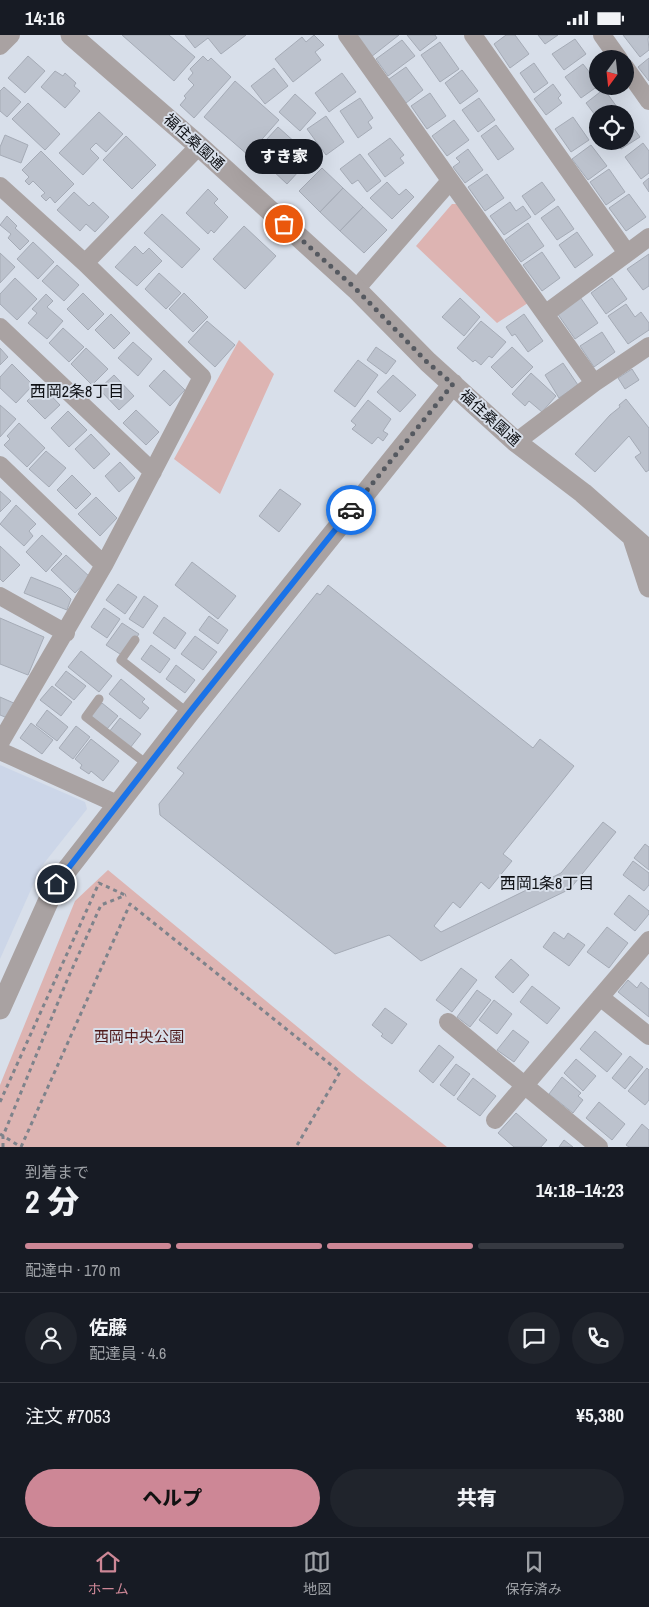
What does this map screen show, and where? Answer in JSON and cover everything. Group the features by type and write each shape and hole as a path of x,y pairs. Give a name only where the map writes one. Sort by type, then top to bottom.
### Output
{"street":[{"path":"0,46 11,35"},
{"name":"福住桑園通","path":"73,35 199,146 356,289 428,363 516,442 641,538 649,551"},
{"path":"347,35 594,383"},
{"path":"474,35 627,253"},
{"path":"602,35 613,50"},
{"path":"634,80 649,101"},
{"path":"85,263 199,146"},
{"path":"356,289 450,181"},
{"path":"0,186 85,263 202,377 104,565 0,743"},
{"path":"545,313 649,237"},
{"path":"0,327 153,472"},
{"path":"516,442 594,383 649,346"},
{"path":"0,1009 56,884 189,713 453,384"},
{"path":"0,465 104,565"},
{"path":"641,538 649,587"},
{"path":"0,596 66,633"},
{"path":"0,751 117,804"},
{"path":"495,1121 649,940"},
{"path":"600,997 649,1036"},
{"path":"448,1022 599,1147"}],"lane":[{"path":"135,640 121,660 189,713"},
{"path":"99,699 86,717 148,765"}],"path":[{"path":"0,1102 99,883 126,895 101,905 2,1135 3,1147"},
{"path":"2,1135 21,1147 130,904 340,1073 296,1147"}],"shaded area":[{"path":"0,765 85,802 87,809 41,867 0,959"}],"green space":[{"path":"452,204 462,204 531,301 497,323 416,246"},
{"path":"239,340 274,374 220,494 174,459"},
{"name":"西岡中央公園","path":"108,870 358,1077 447,1147 0,1147 0,1085 75,901"}],"building":[{"path":"122,35 169,35 195,57 174,81"},
{"path":"185,35 246,35 221,54 208,38 195,48"},
{"path":"314,35 324,45 315,52 321,60 293,82 275,59 302,37 306,42"},
{"path":"354,35 399,35 371,57"},
{"path":"407,35 435,35 437,38 420,51"},
{"path":"506,35 515,35 529,54 510,68 494,44"},
{"path":"538,35 558,35 545,44"},
{"path":"623,35 649,35 649,50 640,57"},
{"path":"575,39 586,54 564,70 552,54"},
{"path":"402,40 415,56 388,76 376,59"},
{"path":"440,42 459,69 440,82 421,55"},
{"path":"28,56 45,71 25,93 8,78"},
{"path":"203,56 208,61 211,58 231,77 194,118 180,105 186,98 184,96 194,85 188,79 193,73 190,69"},
{"path":"649,58 649,81 638,67"},
{"path":"534,63 548,83 534,93 520,73"},
{"path":"583,64 589,72 589,92 581,98 565,77"},
{"path":"406,67 423,90 406,103 389,79"},
{"path":"274,68 288,86 265,104 251,86"},
{"path":"462,70 478,91 460,104 445,83"},
{"path":"55,71 63,76 65,73 76,83 74,86 80,91 65,108 41,87"},
{"path":"342,73 356,92 329,112 315,93"},
{"path":"235,81 279,120 248,155 204,117"},
{"path":"553,84 561,95 558,98 562,103 546,115 534,99"},
{"path":"4,87 21,102 7,117 0,111 0,91"},
{"path":"430,93 446,116 427,129 411,106"},
{"path":"295,94 316,113 300,131 279,112"},
{"path":"596,95 608,95 616,105 589,105 589,107 586,103"},
{"path":"360,98 373,118 368,122 372,128 358,138 340,111"},
{"path":"479,98 495,120 478,132 462,110"},
{"path":"28,103 60,134 45,150 12,119"},
{"path":"99,112 123,134 106,152 96,143 90,149 99,158 83,175 59,153"},
{"path":"326,116 344,142 326,155 307,129"},
{"path":"573,117 589,140 571,152 555,129"},
{"path":"454,120 469,140 447,156 432,136"},
{"path":"496,125 514,149 498,160 481,136"},
{"path":"278,127 316,161 305,174 300,170 287,184 254,153"},
{"path":"634,129 640,137 634,141"},
{"path":"5,135 28,145 21,163 0,155 0,147"},
{"path":"126,136 156,165 132,189 103,160"},
{"path":"390,138 404,155 400,158 404,163 385,177 368,154"},
{"path":"643,143 649,151 649,173 641,179 625,157"},
{"path":"589,146 589,150 595,150 607,166 588,180 572,159"},
{"path":"468,149 483,170 465,183 453,167 460,162 456,158"},
{"path":"41,151 74,184 55,203 50,197 46,201 41,196 45,193 33,181 29,185 25,181 29,177 22,170"},
{"path":"360,154 381,181 367,192 358,180 352,184 340,169"},
{"path":"322,168 343,188 320,212 299,191"},
{"path":"609,169 625,192 606,205 590,182"},
{"path":"487,174 504,198 485,211 468,187"},
{"path":"649,178 649,192 643,183"},
{"path":"387,182 399,195 406,189 414,197 392,219 370,198"},
{"path":"542,182 555,200 535,215 522,196"},
{"path":"343,188 363,207 340,231 320,212"},
{"path":"208,189 218,199 214,203 228,217 214,233 211,230 208,234 186,213"},
{"path":"74,192 89,206 93,202 109,217 95,232 86,224 80,231 57,210"},
{"path":"629,194 646,217 626,231 609,208"},
{"path":"510,202 516,211 523,206 531,217 504,235 490,216"},
{"path":"558,206 574,229 557,240 541,218"},
{"path":"363,207 387,230 364,253 340,231"},
{"path":"162,214 200,249 182,268 144,233"},
{"path":"7,216 17,226 15,228 29,241 20,250 8,238 11,234 0,225"},
{"path":"528,223 544,246 521,262 505,240"},
{"path":"244,226 276,256 245,289 213,259"},
{"path":"577,232 593,255 575,268 559,245"},
{"path":"33,242 54,262 38,279 17,259"},
{"path":"135,246 143,254 149,248 162,261 137,286 115,267"},
{"path":"542,252 560,278 542,291 523,265"},
{"path":"0,253 15,267 0,283"},
{"path":"649,254 649,286 643,290 627,269"},
{"path":"57,265 79,285 64,301 42,281"},
{"path":"159,273 181,293 166,309 145,289"},
{"path":"15,278 37,299 17,320 0,304 0,294"},
{"path":"612,278 627,299 606,314 591,293"},
{"path":"83,293 104,314 88,330 67,309"},
{"path":"184,293 208,317 193,332 169,309"},
{"path":"46,294 53,301 47,307 63,321 47,339 28,323 37,313 32,309"},
{"path":"580,297 598,323 575,339 557,313"},
{"path":"460,298 480,317 464,336 442,317"},
{"path":"626,304 635,317 641,312 649,323 649,330 628,344 608,316"},
{"path":"111,314 130,333 114,349 95,330"},
{"path":"524,314 543,341 528,352 515,334 512,336 506,327"},
{"path":"207,321 235,345 215,367 188,342"},
{"path":"481,321 506,342 492,358 489,356 481,365 475,360 473,362 457,348"},
{"path":"63,328 84,347 69,362 49,343"},
{"path":"602,332 615,352 594,367 580,346"},
{"path":"133,342 152,359 138,376 118,358"},
{"path":"376,347 396,361 386,374 367,360"},
{"path":"512,347 533,367 512,388 491,367"},
{"path":"0,348 8,357 0,365"},
{"path":"86,348 108,369 92,385 71,364"},
{"path":"358,360 378,375 355,407 334,391"},
{"path":"563,363 578,385 559,398 545,375"},
{"path":"12,364 33,385 16,403 0,388 0,377"},
{"path":"632,369 639,380 625,389 618,378"},
{"path":"164,370 185,390 170,406 149,386"},
{"path":"531,373 556,396 542,412 529,401 525,406 512,394"},
{"path":"114,375 134,396 119,410 99,389"},
{"path":"393,375 416,395 400,412 377,392"},
{"path":"42,386 60,405 45,419 27,401"},
{"path":"626,399 649,428 649,470 646,472 635,457 641,453 629,436 595,472 575,454"},
{"path":"368,400 391,419 383,431 388,434 383,441 378,437 372,444 352,429 356,425 351,421"},
{"path":"0,405 16,419 0,437"},
{"path":"136,410 159,432 146,445 123,423"},
{"path":"68,411 87,430 69,447 51,428"},
{"path":"19,423 45,448 27,467 4,445 10,439 7,436"},
{"path":"91,434 110,454 94,469 75,449"},
{"path":"46,451 66,468 49,487 29,469"},
{"path":"120,462 135,478 119,492 105,476"},
{"path":"72,475 91,494 76,509 57,490"},
{"path":"280,489 301,504 279,532 259,516"},
{"path":"0,491 11,501 0,512"},
{"path":"96,497 117,518 100,536 78,514"},
{"path":"16,505 36,524 29,531 33,536 24,546 0,524"},
{"path":"42,535 62,554 46,572 26,552"},
{"path":"0,546 20,565 3,582 0,579"},
{"path":"66,555 90,577 75,593 51,570"},
{"path":"192,562 236,596 218,619 175,585"},
{"path":"31,577 61,589 71,599 67,610 24,593"},
{"path":"118,584 137,597 125,614 106,600"},
{"path":"328,585 533,748 540,739 574,766 503,854 512,861 489,889 481,882 460,908 453,902 434,926 441,932 561,873 603,822 616,832 570,889 421,961 389,935 335,954 160,815 159,804 184,773 177,768 317,593 320,595"},
{"path":"144,596 158,606 143,628 129,619"},
{"path":"104,608 120,619 107,638 91,627"},
{"path":"209,616 228,630 218,644 199,630"},
{"path":"164,617 186,633 175,649 153,633"},
{"path":"0,618 44,637 28,675 0,664"},
{"path":"122,623 139,634 123,656 106,645"},
{"path":"195,636 217,652 203,670 181,654"},
{"path":"151,645 170,659 160,673 141,659"},
{"path":"81,651 112,676 99,692 68,667"},
{"path":"176,665 195,680 185,693 166,679"},
{"path":"66,671 86,686 74,700 55,685"},
{"path":"121,679 145,699 142,702 149,708 140,719 109,694"},
{"path":"52,686 72,702 61,716 40,700"},
{"path":"0,697 16,704 10,719 0,715"},
{"path":"102,703 118,716 107,729 91,716"},
{"path":"47,710 68,727 57,741 36,725"},
{"path":"120,718 141,734 130,748 109,732"},
{"path":"31,723 53,740 42,754 20,738"},
{"path":"76,726 90,737 73,759 59,748"},
{"path":"91,739 119,761 103,781 91,771 89,774 80,768 82,765 75,759"},
{"path":"645,844 649,847 649,870 634,858"},
{"path":"633,861 649,873 649,885 644,891 623,875"},
{"path":"629,895 649,911 649,914 635,931 614,914"},
{"path":"607,927 628,943 609,968 587,952"},
{"path":"554,932 564,939 568,933 585,945 569,966 543,947"},
{"path":"511,959 529,975 513,993 495,977"},
{"path":"461,968 477,980 452,1012 436,1000"},
{"path":"628,980 637,988 641,982 649,989 649,1017 618,992"},
{"path":"532,986 560,1008 547,1024 520,1002"},
{"path":"477,990 491,1000 470,1027 457,1017"},
{"path":"494,1000 512,1014 497,1034 479,1020"},
{"path":"385,1008 407,1024 392,1044 381,1036 383,1034 372,1025"},
{"path":"513,1030 529,1042 514,1062 497,1050"},
{"path":"595,1031 622,1054 607,1072 580,1049"},
{"path":"439,1045 454,1057 433,1083 419,1071"},
{"path":"630,1056 643,1067 625,1089 612,1078"},
{"path":"576,1059 596,1076 583,1091 564,1073"},
{"path":"456,1064 470,1074 454,1096 440,1085"},
{"path":"647,1068 649,1070 649,1100 645,1105 628,1091"},
{"path":"562,1077 581,1093 578,1096 583,1100 573,1113 549,1094"},
{"path":"473,1078 496,1096 480,1116 457,1099"},
{"path":"599,1102 625,1124 612,1140 586,1118"},
{"path":"516,1113 547,1140 541,1147 514,1147 498,1133"},
{"path":"642,1124 649,1130 649,1147 629,1147 626,1145"},
{"path":"564,1140 573,1147 559,1147"}],"way so far":[{"path":"284,224 356,289 428,363 453,384 351,510"}],"place":[{"name":"すき家","path":"284,224"}],"district":[{"name":"西岡2条8丁目","path":"77,391"},
{"name":"西岡1条8丁目","path":"547,883"}],"route":[{"path":"56,884 117,804 351,510"}]}
